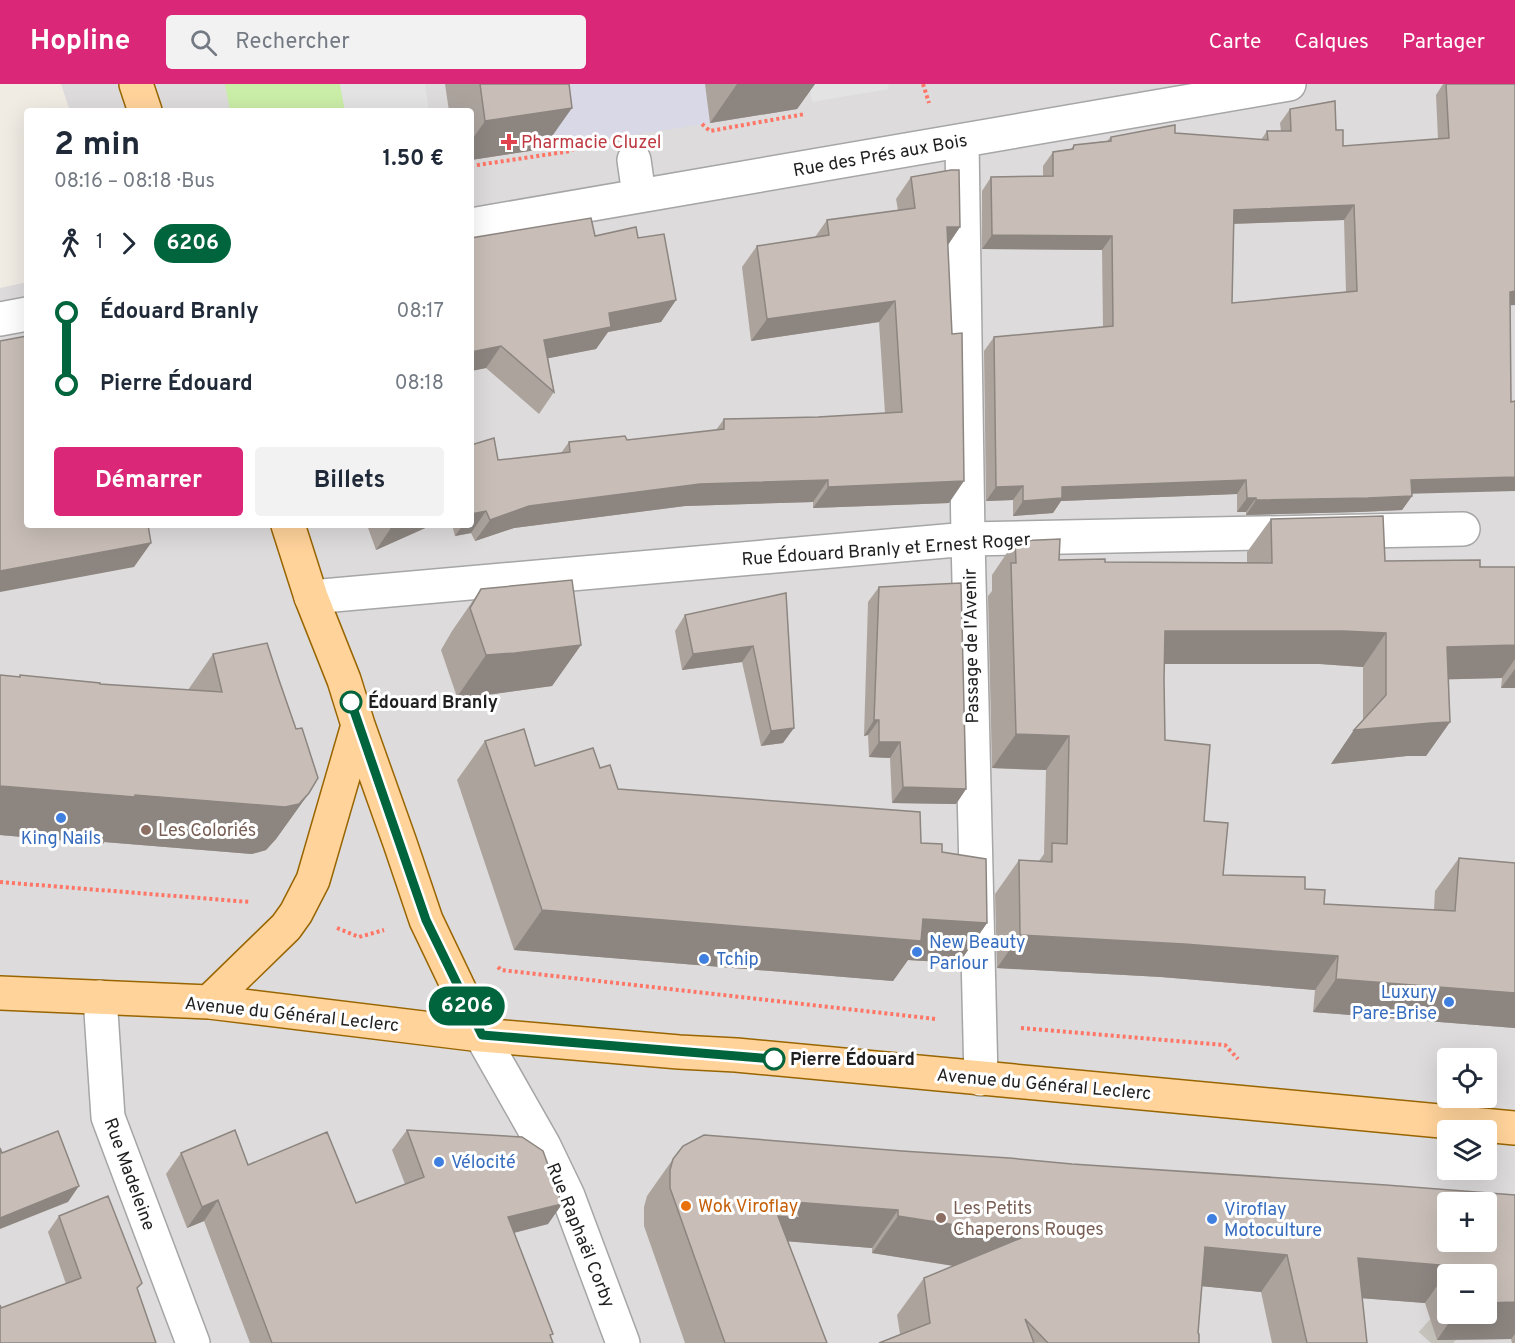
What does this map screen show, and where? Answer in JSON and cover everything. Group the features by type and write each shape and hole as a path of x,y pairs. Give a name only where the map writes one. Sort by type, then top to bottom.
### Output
{"main road":[{"path":"136,84 145,108"},
{"path":"289,528 311,597 344,680 426,920 482,1035"},
{"path":"209,1002 285,927 288,909 314,880 358,725"},
{"name":"Avenue du Général Leclerc","path":"0,993 209,1002 482,1035 736,1055 1515,1128"}],"street":[{"name":"Rue des Prés aux Bois","path":"474,224 1290,84"},
{"name":"Passage de l'Avenir","path":"962,141 968,539 981,1079"},
{"path":"634,160 639,195"},
{"path":"0,319 24,315"},
{"name":"Rue Édouard Branly et Ernest Roger","path":"311,597 968,539 1463,529"},
{"name":"Rue Madeleine","path":"100,997 108,1118 193,1343"},
{"name":"Rue Raphaël Corby","path":"482,1035 544,1146 568,1196 623,1343"}],"path":[{"path":"922,84 930,107"},
{"path":"702,124 710,131 805,114"},
{"path":"474,166 571,151 580,143"},
{"path":"0,882 288,909 359,937 426,920"},
{"path":"495,964 501,970 980,1024 1225,1045 1250,1071 1267,1105"}],"shaded area":[{"path":"61,84 1515,84 1515,1343 0,1343 0,288 24,283 24,528 474,528 474,108 69,108"},
{"path":"340,84 425,84 429,108 344,108"},
{"path":"534,84 705,84 710,123 543,149"},
{"path":"809,84 888,84 889,89 812,102"}],"green space":[{"path":"225,84 340,84 344,108 229,108"}],"building":[{"path":"480,84 569,84 572,108 485,121"},
{"path":"1446,84 1515,84 1515,291 1510,292 1511,402 1515,401 1515,477 1411,480 1412,496 1368,498 1256,500 1256,498 1247,498 1246,480 1062,487 1062,498 1023,501 1023,486 996,487 994,337 1113,326 1112,236 992,235 991,177 1053,176 1053,152 1073,149 1074,145 1111,141 1111,137 1175,125 1175,133 1268,140 1267,131 1291,131 1290,109 1335,101 1336,130 1343,130 1343,146 1449,138","holes":["1354,205 1357,291 1232,303 1234,210"]},
{"path":"959,170 960,227 947,227 952,334 962,333 964,481 828,487 828,480 700,484 529,506 490,520 486,511 474,513 474,444 494,438 498,460 570,452 569,442 625,436 627,440 724,429 724,419 902,412 895,301 767,319 757,246 829,235 827,220 915,208 911,177"},
{"path":"591,218 595,236 636,227 638,238 664,234 676,300 609,313 611,327 544,340 554,392 501,346 474,351 474,238"},
{"path":"24,337 24,528 148,528 151,543 0,571 0,341"},
{"path":"1383,516 1385,561 1480,560 1480,567 1515,567 1515,645 1447,647 1450,722 1354,730 1386,695 1386,633 1165,631 1165,740 1210,745 1204,821 1228,823 1223,875 1305,877 1305,889 1325,890 1324,904 1455,911 1459,858 1515,863 1515,993 1336,979 1338,956 1184,944 1020,935 1019,860 1052,862 1052,843 1067,844 1069,736 1016,734 1011,563 1016,563 1015,541 1060,539 1059,560 1272,563 1271,519"},
{"path":"572,580 581,645 486,655 470,608 481,589"},
{"path":"961,583 966,789 903,787 900,742 879,742 879,720 874,720 879,587"},
{"path":"786,593 794,728 771,731 753,646 693,654 685,615"},
{"path":"267,643 296,729 302,728 318,778 299,804 285,807 0,786 0,675 222,692 213,654"},
{"path":"524,729 535,766 593,748 600,768 610,765 618,789 920,812 921,843 942,844 942,852 986,859 987,923 923,919 921,941 542,910 485,741"},
{"path":"235,1130 248,1165 327,1132 356,1203 424,1177 407,1130 522,1137 543,1151 562,1204 508,1217 553,1334 550,1335 553,1343 272,1343 218,1200 202,1207 181,1153"},
{"path":"58,1131 79,1186 0,1218 0,1148 2,1153"},
{"path":"704,1135 1072,1164 1476,1192 1437,1192 1437,1252 1497,1252 1497,1194 1515,1195 1515,1302 1497,1303 1497,1264 1437,1265 1358,1258 1367,1343 1307,1343 1287,1255 1205,1247 1199,1343 1048,1343 1025,1319 1034,1343 879,1343 930,1323 924,1278 1026,1236 898,1216 898,1210 794,1202 800,1218 778,1216 827,1343 725,1343 670,1188 670,1170 673,1159 683,1146"},
{"path":"108,1196 142,1283 137,1288 156,1343 0,1343 0,1305 1,1308 81,1278 59,1216"}],"tunnel":[{"path":"1431,1343 1448,1324"}],"bus line":[{"name":"6206","path":"351,702 426,920 482,1035 774,1059"}],"place":[{"name":"Pharmacie Cluzel","path":"509,142"},
{"name":"Édouard Branly","path":"351,702"},
{"name":"King Nails","path":"61,818"},
{"name":"Les Coloriés","path":"146,830"},
{"name":"New Beauty Parlour","path":"917,952"},
{"name":"Tchip","path":"704,959"},
{"name":"Luxury Pare-Brise","path":"1449,1002"},
{"name":"Pierre Édouard","path":"774,1059"},
{"name":"Vélocité","path":"439,1162"},
{"name":"Wok Viroflay","path":"686,1206"},
{"name":"Les Petits Chaperons Rouges","path":"941,1218"},
{"name":"Viroflay Motoculture","path":"1212,1219"}]}
